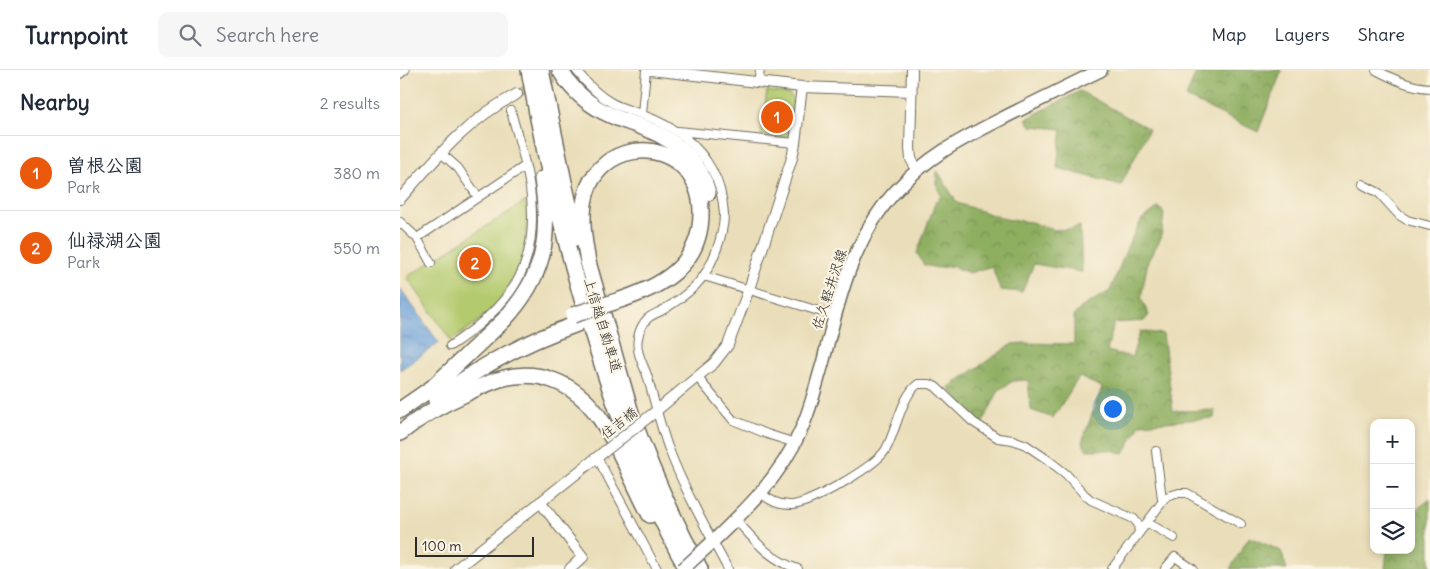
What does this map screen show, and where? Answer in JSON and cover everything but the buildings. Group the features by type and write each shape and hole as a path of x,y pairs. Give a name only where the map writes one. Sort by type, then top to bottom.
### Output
{"highway":[{"path":"434,386 514,309 528,289 539,268 546,230 544,194 525,70"},
{"name":"上信越自動車道","path":"529,70 567,247 603,369 623,427 647,487 684,569"},
{"name":"上信越自動車道","path":"541,70 578,243 612,357 658,483 700,569"},
{"path":"400,410 434,386 499,348 539,328 575,320 615,307 649,300 666,291 696,264 706,243 710,220 709,198 701,173 694,162 675,143 598,109 574,90 560,70"},
{"path":"615,307 648,290 674,273 688,259 700,230 700,196 696,186 687,171 664,154 643,150 633,151 614,158 594,176 586,194 583,227 588,262 634,420"},
{"path":"403,431 443,395 473,373 575,320"},
{"path":"403,431 435,409 497,380 522,375 548,378 559,382 581,396 598,416 648,512 684,569"}],"main road":[{"name":"佐久軽井沢線","path":"684,569 736,520 761,493 780,469 795,443 814,396 834,316 848,272 859,246 877,214 917,170 954,143 1101,70"}],"street":[{"path":"400,74 405,70"},
{"path":"576,70 597,93 611,102 678,131 697,149 712,171 721,199 724,215 721,234 716,251 704,276 674,303 648,318 641,328 637,339 654,413 710,544 728,569"},
{"path":"642,114 648,70 802,87 911,91"},
{"path":"758,83 760,70"},
{"path":"917,170 911,159 910,148 911,91 912,70 919,70"},
{"path":"1376,70 1405,84 1430,88"},
{"name":"住吉橋","path":"456,569 698,378 714,363 728,345 749,290 792,158 796,143 802,87"},
{"path":"400,199 441,153 473,122 487,111 517,94"},
{"path":"450,346 484,322 508,296 522,274 530,249 533,224 531,196 511,111"},
{"path":"678,131 796,143"},
{"path":"441,153 464,175 478,197"},
{"path":"416,238 525,166"},
{"path":"1362,184 1378,193 1399,215 1407,220 1430,226"},
{"path":"400,222 416,238 432,262"},
{"path":"704,276 834,316"},
{"path":"698,378 733,420 795,443"},
{"path":"761,493 769,500 783,505 802,503 871,465 887,448 910,392 918,384 930,384 936,387 973,422 998,438 1014,440 1026,445 1066,474 1091,500 1134,519 1138,524 1139,533"},
{"path":"1156,450 1163,501"},
{"path":"601,454 657,569"},
{"path":"1112,569 1166,497 1187,492 1241,524"},
{"path":"540,502 583,557 570,569"},
{"path":"736,520 770,556 798,569"},
{"path":"1148,523 1174,538"},
{"path":"1165,569 1175,557 1193,569"}],"green space":[{"path":"1197,70 1282,70 1258,132 1186,97"},
{"path":"767,91 789,94 793,99 789,137 761,136"},
{"path":"1080,91 1149,129 1121,185 1057,168 1062,129 1031,126 1026,119"},
{"path":"937,170 957,203 1005,219 1031,222 1054,230 1071,229 1080,226 1082,272 1034,264 1022,292 1000,290 992,266 969,273 952,266 938,268 924,265 917,253 936,201 941,196 936,183"},
{"path":"526,201 527,219 524,251 513,279 495,305 483,317 451,341 407,277"},
{"path":"1159,207 1164,213 1161,238 1148,261 1141,298 1149,315 1144,321 1114,323 1107,351 1132,357 1140,331 1163,334 1173,411 1215,410 1214,418 1140,424 1124,454 1112,450 1087,450 1082,442 1102,387 1079,377 1053,418 1031,410 1028,380 1013,381 999,390 982,424 950,391 949,387 1012,344 1074,344 1074,315 1082,307 1110,291 1129,243 1142,219"},
{"path":"1430,499 1430,569 1385,569 1387,554 1415,554 1415,511"},
{"path":"1249,537 1281,551 1287,569 1230,569"}],"water":[{"path":"400,288 439,343 400,370"}],"tunnel":[{"path":"517,94 574,70"}],"place":[{"name":"曽根公園","path":"777,117"},
{"name":"仙禄湖公園","path":"475,263"}]}
